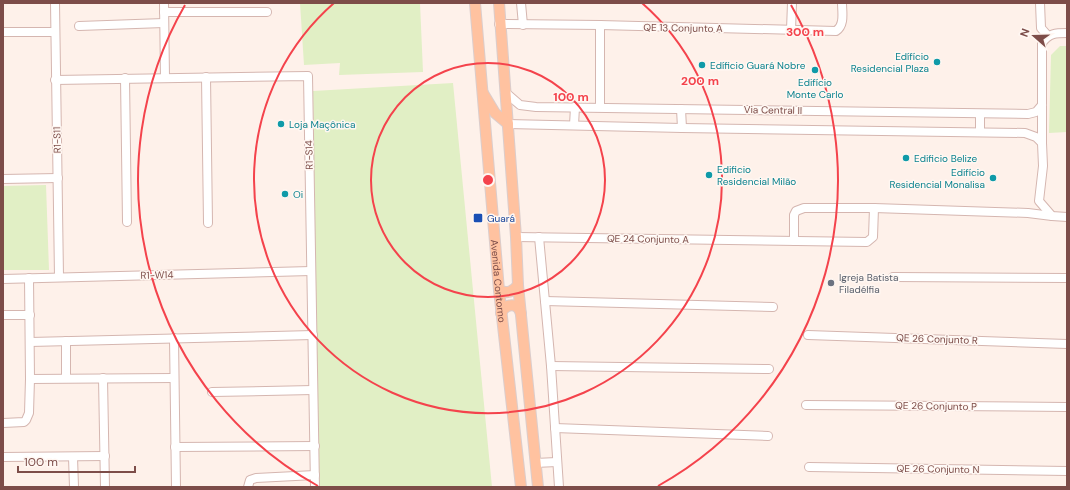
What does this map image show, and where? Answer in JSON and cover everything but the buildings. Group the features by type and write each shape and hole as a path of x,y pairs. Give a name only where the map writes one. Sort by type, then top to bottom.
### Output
{"main road":[{"name":"Avenida Contorno","path":"476,3 501,313 520,487"},
{"name":"Avenida Contorno","path":"499,3 499,24 508,124 518,285 538,487"},
{"path":"482,92 495,113 508,124"},
{"path":"499,290 507,293 512,292 518,285"},
{"path":"501,313 507,306 512,304 520,309 521,314"},
{"path":"511,395 515,388 518,387 526,389 528,392"}],"street":[{"name":"R1-S11","path":"55,3 59,278"},
{"path":"164,3 165,78"},
{"path":"521,3 523,25"},
{"path":"791,30 792,3"},
{"name":"QE 13 Conjunto A","path":"499,24 836,31 842,24 842,3"},
{"path":"1040,3 1041,28 1048,36"},
{"path":"164,12 267,12"},
{"path":"79,26 164,22"},
{"path":"600,25 600,107"},
{"path":"3,32 55,32"},
{"path":"1028,212 1039,201 1043,166 1042,43 1048,36 1058,33 1067,33"},
{"name":"R1-S14","path":"55,80 308,76 316,487"},
{"path":"206,77 208,223"},
{"path":"125,78 127,222"},
{"name":"Via Central II","path":"505,92 517,103 524,106 1028,114 1036,112 1042,105"},
{"path":"574,125 575,107"},
{"path":"682,109 682,128"},
{"path":"980,114 980,132"},
{"name":"Via Central II","path":"508,124 1025,133 1036,136 1042,143"},
{"path":"3,179 58,178"},
{"path":"1039,201 1052,216"},
{"path":"794,241 794,215 796,211 801,209 874,208 1028,212 1067,217"},
{"name":"QE 24 Conjunto A","path":"516,237 867,242 873,237 874,208"},
{"path":"540,237 559,487"},
{"name":"R1-W14","path":"3,279 311,271"},
{"path":"893,277 1067,278"},
{"path":"3,423 24,422 29,413 29,278"},
{"path":"545,301 773,307"},
{"path":"3,315 30,315"},
{"path":"30,342 313,335"},
{"name":"QE 26 Conjunto R","path":"808,336 1067,344"},
{"path":"174,338 176,487"},
{"path":"66,341 66,378"},
{"path":"551,366 769,369"},
{"path":"103,378 105,487"},
{"path":"30,379 174,378"},
{"path":"212,392 313,390"},
{"name":"QE 26 Conjunto P","path":"806,404 1067,407"},
{"path":"555,428 768,436"},
{"path":"175,447 315,446"},
{"path":"73,456 74,487"},
{"path":"3,457 105,456"},
{"path":"535,463 557,462"},
{"name":"QE 26 Conjunto N","path":"809,467 1067,471"},
{"path":"248,487 248,482 256,478 315,475"}],"green space":[{"path":"300,3 420,3 423,72 339,75 340,63 304,65"},
{"path":"1060,46 1067,46 1067,132 1049,133 1051,55"},
{"path":"453,83 492,487 318,487 313,91"},
{"path":"46,185 49,270 3,270 3,186"}],"place":[{"name":"Edífício Residencial Plaza","path":"937,62"},
{"name":"Edíficio Guará Nobre","path":"702,65"},
{"name":"Edifício Monte Carlo","path":"815,70"},
{"name":"Loja Maçônica","path":"281,124"},
{"name":"Edificio Belize","path":"906,158"},
{"name":"Edificio Residencial Milão","path":"709,175"},
{"name":"Edifício Residencial Monalisa","path":"993,178"},
{"name":"Oi","path":"285,194"},
{"name":"Guará","path":"478,218"},
{"name":"Igreja Batista Filadélfia","path":"831,283"}]}
